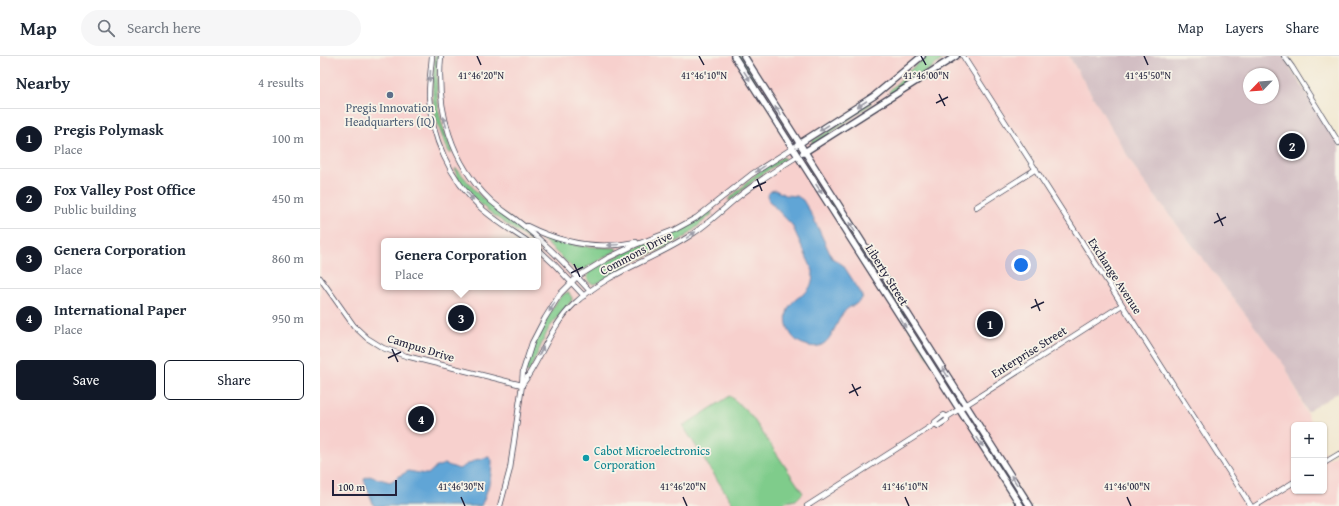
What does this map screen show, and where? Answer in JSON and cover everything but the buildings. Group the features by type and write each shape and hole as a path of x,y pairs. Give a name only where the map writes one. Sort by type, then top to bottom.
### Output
{"street":[{"path":"432,56 429,86 431,112 438,142 448,164 464,190 480,208 523,238"},
{"path":"441,56 440,82 442,110 449,134 466,172 481,190 500,208 534,229 553,237 589,245 617,245 652,239"},
{"name":"Liberty Street","path":"734,56 1021,506"},
{"name":"Liberty Street","path":"744,56 1030,506"},
{"name":"Commons Drive","path":"522,386 523,371 532,343 560,294 577,278 595,265 619,251 674,230 696,218 752,174 874,96 922,56"},
{"name":"Commons Drive","path":"522,386 531,373 553,329 567,312 590,291 622,270 661,252 692,235 751,187 956,56"},
{"name":"Exchange Avenue","path":"963,56 1251,506"},
{"path":"1284,56 1339,143"},
{"path":"976,207 1036,169"},
{"path":"516,219 537,238"},
{"path":"541,241 590,291"},
{"path":"541,252 584,296"},
{"name":"Campus Drive","path":"320,278 350,321 362,334 376,344 406,356 522,386"},
{"name":"Enterprise Street","path":"806,506 935,424 935,422 944,416 947,416 966,405 1122,305"},
{"path":"500,506 510,469 522,386"},
{"path":"1327,461 1339,454"},
{"path":"1255,506 1291,484"}],"shaded area":[{"path":"320,56 1069,56 1139,175 1285,366 1311,422 1291,422 1291,494 1327,494 1327,457 1328,459 1339,452 1339,506 320,506"},
{"path":"1069,56 1282,56 1284,58 1339,145 1339,392 1307,412 1285,366 1139,175"}],"green space":[{"path":"435,56 438,56 437,82 439,107 442,124 452,151 451,154 443,139 434,105 433,70"},
{"path":"737,56 741,56 794,141 761,95"},
{"path":"926,56 947,56 893,94 890,93 890,90"},
{"path":"869,102 871,103 870,105 840,127 813,144 812,143 812,141 838,125 852,113"},
{"path":"783,157 785,159 758,177 730,201 728,200 757,173"},
{"path":"804,162 837,207 956,394 955,395 943,375 927,356"},
{"path":"455,169 457,169 480,196 533,238 526,238 487,210 465,189 458,179"},
{"path":"711,211 712,214 684,238 622,268 598,283 593,284 589,282 587,277 589,272 606,262 634,248 673,234"},
{"path":"541,237 579,246 616,248 617,250 579,271 574,269 542,239"},
{"path":"565,293 569,293 572,300 549,328 529,372 526,372 525,370 528,361 547,318 559,299"},
{"path":"730,396 752,417 803,493 796,500 786,502 780,506 734,506 683,426"},
{"path":"968,417 1028,506 1023,506 967,418"}],"water":[{"path":"775,190 785,195 797,196 803,200 813,217 832,258 843,265 863,296 858,303 845,311 826,342 814,347 800,343 796,340 787,326 786,318 788,310 792,303 809,289 812,282 813,271 792,225 769,201 767,195 771,191"},
{"path":"489,457 492,460 492,466 488,489 481,506 374,506 364,480 369,476 390,482 408,471 428,474 436,467 445,464 459,469 475,460"}],"place":[{"name":"Pregis Innovation Headquarters (IQ)","path":"390,95"},
{"name":"Fox Valley Post Office","path":"1292,146"},
{"name":"Genera Corporation","path":"461,318"},
{"name":"Pregis Polymask","path":"990,324"},
{"name":"International Paper","path":"421,419"},
{"name":"Cabot Microelectronics Corporation","path":"586,458"}]}
